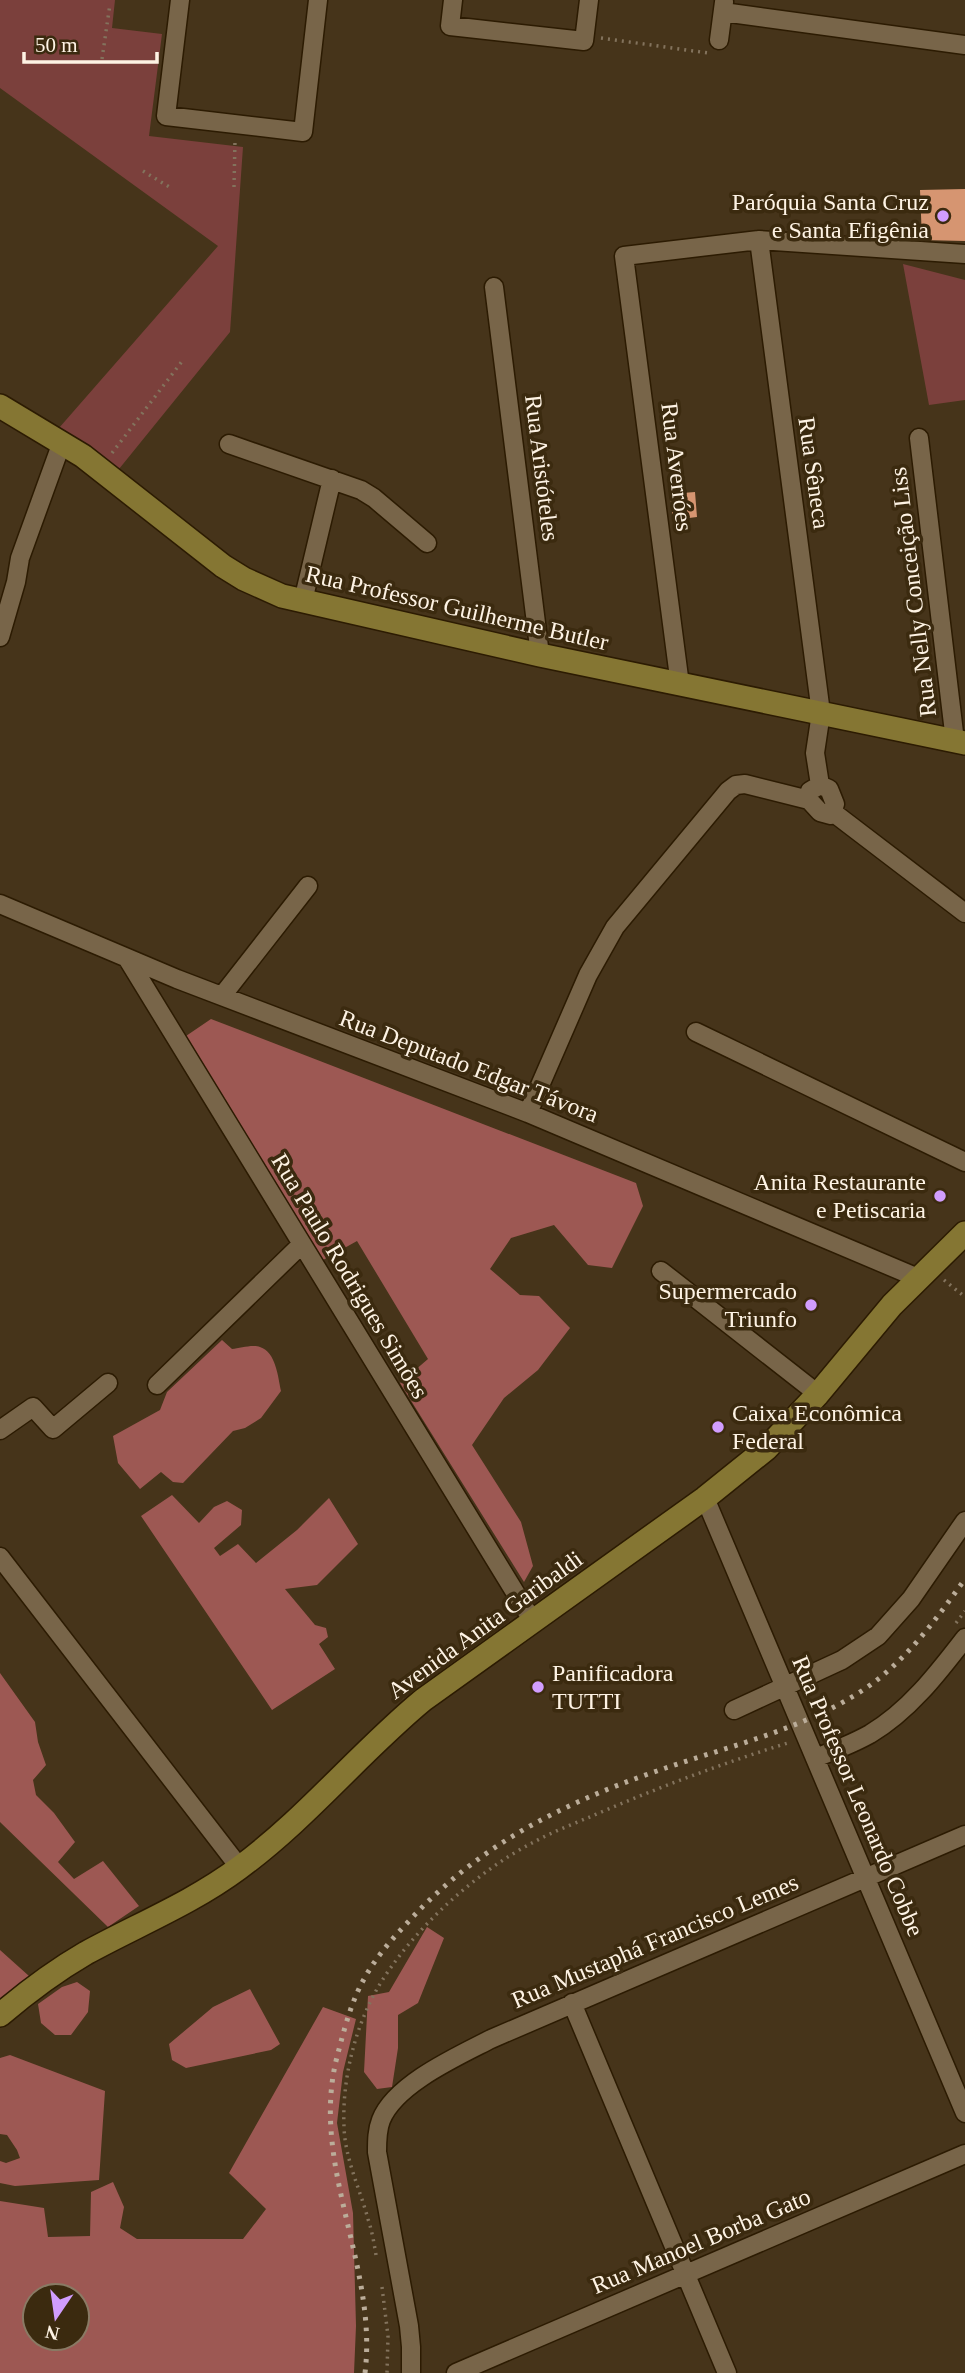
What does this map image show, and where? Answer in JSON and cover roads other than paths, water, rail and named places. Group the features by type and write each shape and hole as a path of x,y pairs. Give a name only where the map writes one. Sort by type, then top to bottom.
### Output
{"main road":[{"name":"Rua Professor Guilherme Butler","path":"0,406 62,442 223,566 262,588 303,601 540,655 962,743"},
{"name":"Avenida Anita Garibaldi","path":"0,2015 49,1976 83,1955 200,1894 240,1868 296,1821 401,1718 532,1620 705,1498 766,1449 818,1394 872,1327 965,1233"}],"street":[{"path":"180,0 166,116 303,132 318,0"},
{"path":"453,0 450,26 584,41 589,0"},
{"path":"719,40 724,6 965,44"},
{"path":"759,240 965,254"},
{"name":"Rua Averróes","path":"680,685 624,256 759,240"},
{"name":"Rua Sêneca","path":"759,240 821,713 815,753 820,785 831,793 835,804 834,813"},
{"name":"Rua Aristóteles","path":"494,288 540,655"},
{"name":"Rua Nelly Conceição Liss","path":"919,438 962,743"},
{"path":"0,637 20,558 62,442"},
{"path":"229,444 332,479 374,498 427,544"},
{"path":"303,601 332,479"},
{"path":"528,1113 588,975 615,927 728,790 736,785 745,784 808,800 826,815 834,813 965,913"},
{"path":"808,800 810,791 820,785"},
{"path":"222,996 308,886"},
{"name":"Rua Deputado Edgar Távora","path":"0,904 222,996 528,1113 918,1278"},
{"name":"Rua Paulo Rodrigues Simões","path":"127,958 532,1620"},
{"path":"696,1032 965,1162"},
{"path":"158,1385 302,1244"},
{"path":"661,1271 818,1394"},
{"path":"0,1430 33,1407 53,1429 108,1383"},
{"name":"Rua Professor Leonardo Cobbe","path":"705,1498 965,2113"},
{"path":"734,1710 842,1660 878,1636 911,1599 965,1521"},
{"path":"0,1557 240,1868"},
{"path":"815,1758 872,1733 897,1714 921,1691 959,1632"},
{"name":"Rua Mustaphá Francisco Lemes","path":"411,2373 409,2326 377,2152 377,2133 381,2118 401,2093 454,2057 572,2003 965,1835"},
{"path":"572,2003 727,2373"},
{"name":"Rua Manoel Borba Gato","path":"456,2373 965,2154"}],"railway":[{"path":"365,2373 366,2334 362,2294 338,2178 332,2140 331,2100 336,2061 344,2030 359,1989 379,1956 436,1894 464,1870 523,1830 622,1784 787,1728 837,1706 860,1692 905,1655 965,1579"}],"place":[{"name":"Paróquia Santa Cruz e Santa Efigênia","path":"943,216"},
{"name":"Anita Restaurante e Petiscaria","path":"940,1196"},
{"name":"Supermercado Triunfo","path":"811,1305"},
{"name":"Caixa Econômica Federal","path":"718,1427"},
{"name":"Panificadora TUTTI","path":"538,1687"}]}
